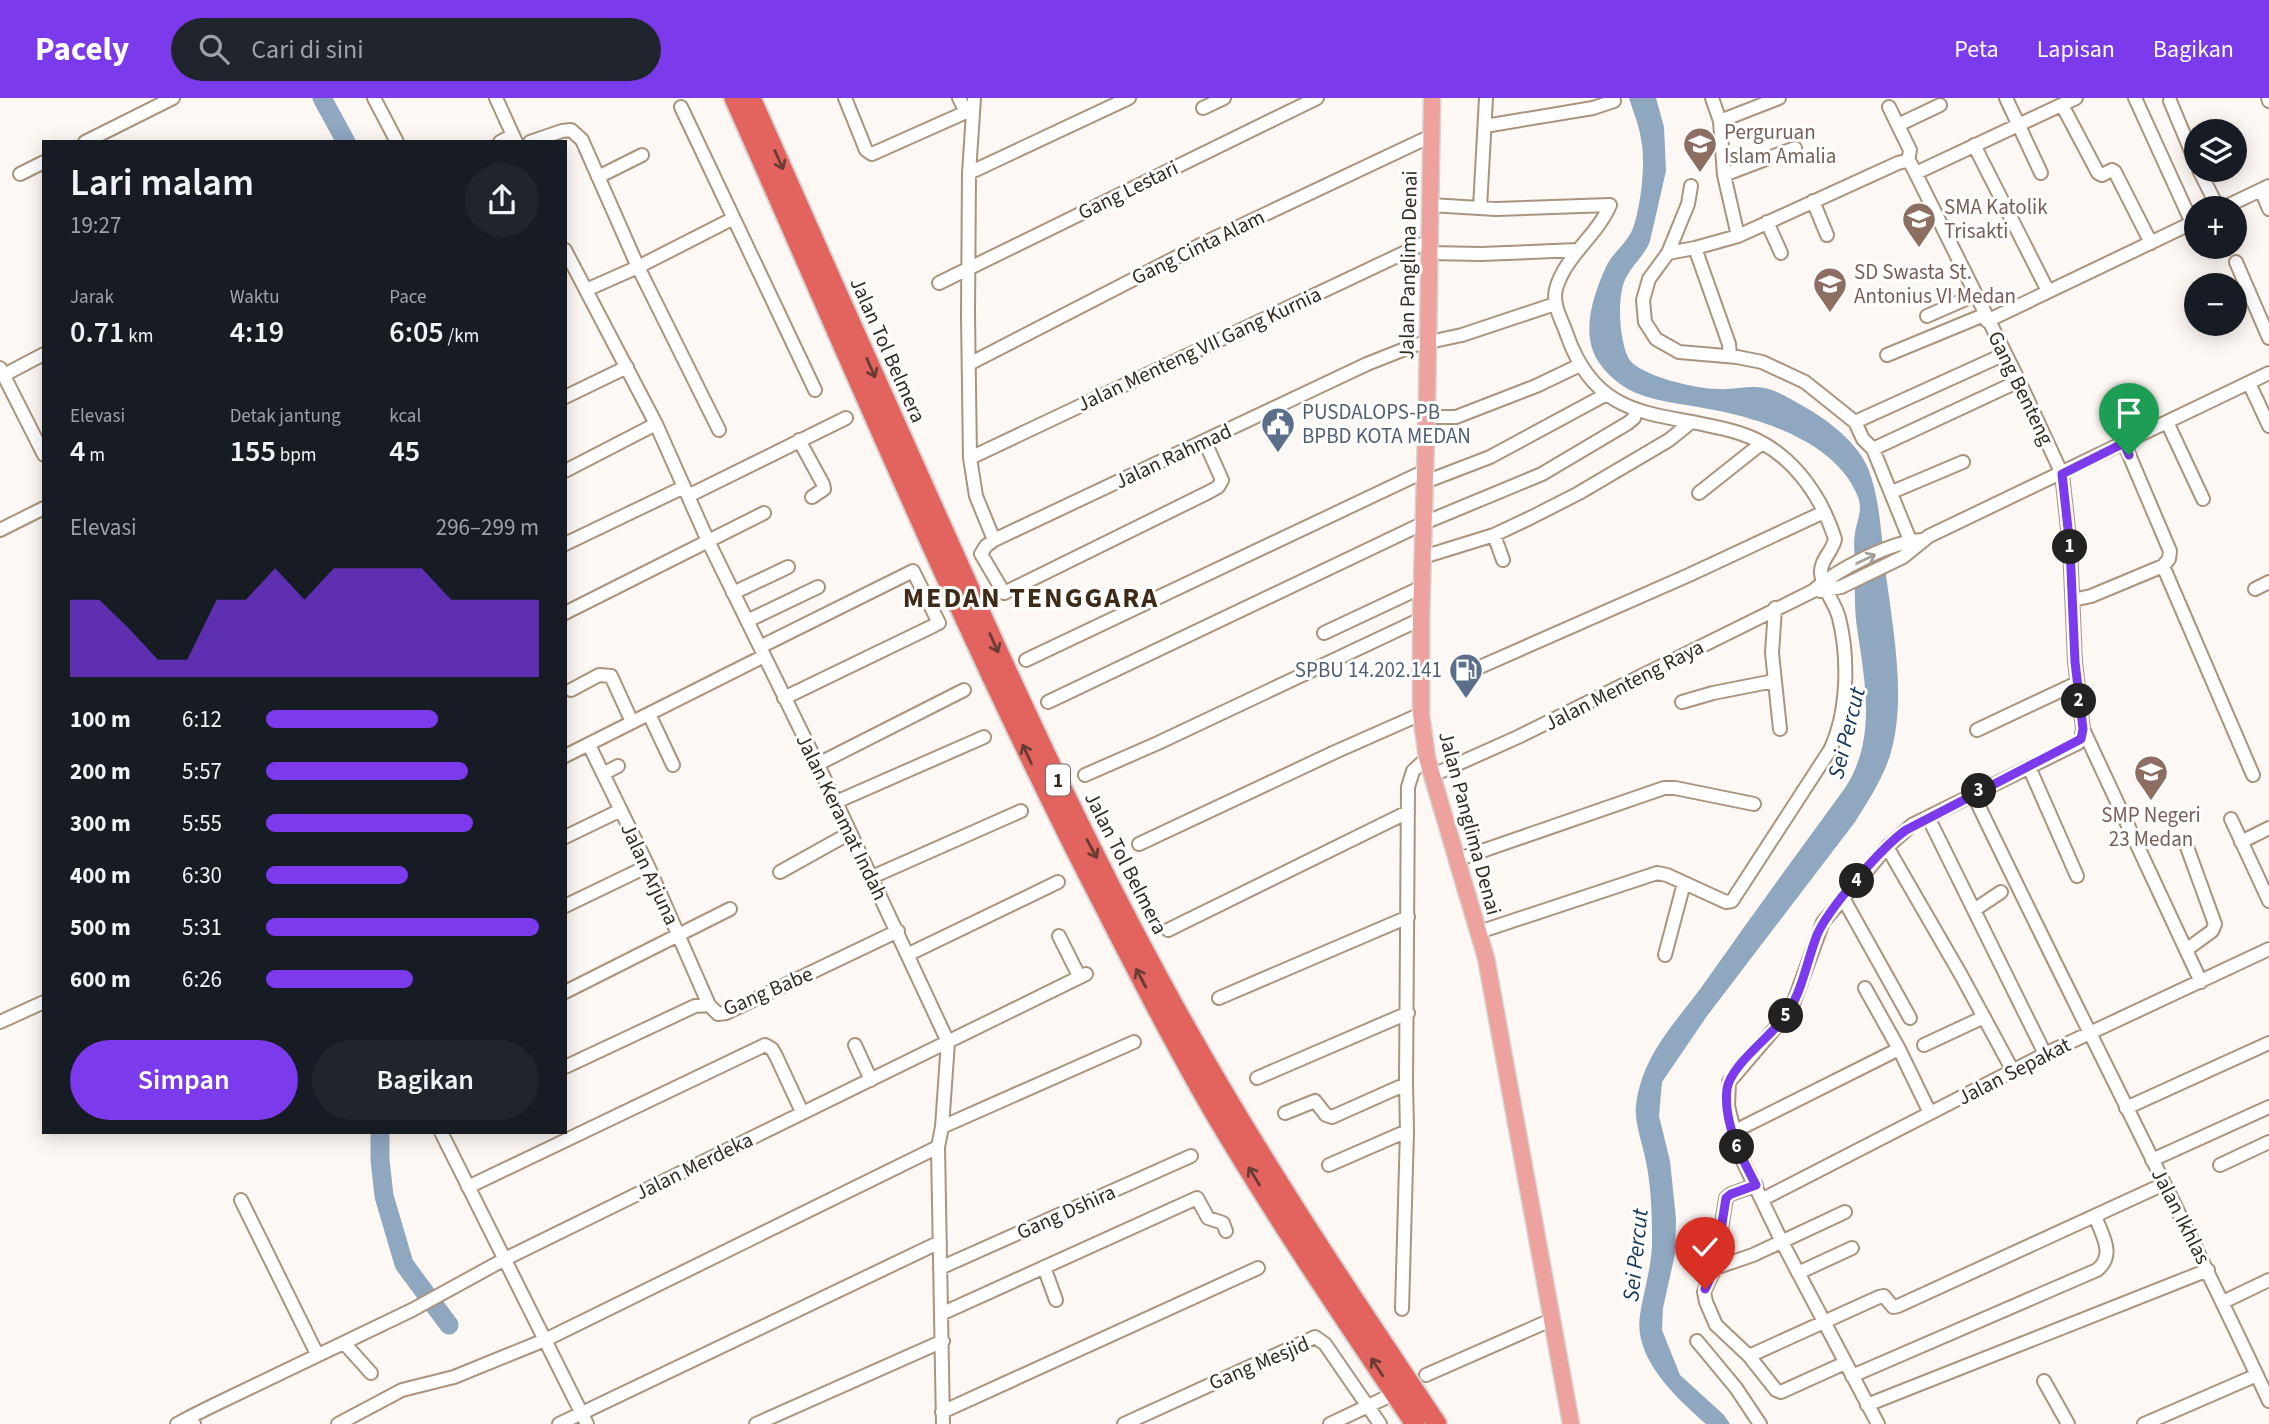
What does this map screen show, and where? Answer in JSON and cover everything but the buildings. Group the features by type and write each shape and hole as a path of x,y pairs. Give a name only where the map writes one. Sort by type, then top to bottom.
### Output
{"highway":[{"name":"Jalan Tol Belmera","path":"734,98 997,691 1058,817 1140,976 1219,1120 1305,1258 1415,1424"},
{"name":"Jalan Tol Belmera","path":"751,98 1007,672 1080,827 1173,1003 1233,1108 1313,1237 1437,1424"}],"main road":[{"name":"Jalan Panglima Denai","path":"1432,98 1427,417 1420,619 1421,714 1427,758 1486,958 1571,1424"}],"street":[{"path":"89,140 173,98"},
{"path":"374,98 396,140"},
{"path":"496,98 515,139"},
{"path":"845,98 870,154 971,106"},
{"path":"959,98 971,106"},
{"path":"969,173 1129,98"},
{"path":"1203,108 1224,98"},
{"name":"Gang Lestari","path":"939,283 1317,98"},
{"path":"1480,208 1486,98"},
{"path":"1485,126 1593,108 1614,101 1612,98"},
{"path":"1712,98 1720,121 1724,175 1738,236"},
{"path":"1720,121 1779,98"},
{"path":"2006,98 2041,173"},
{"path":"1668,253 1738,236 1813,201 1907,166 1975,145 2055,104 2076,98"},
{"path":"2135,98 2184,201"},
{"path":"2170,101 2184,134"},
{"path":"2055,104 2098,173 2102,175 2112,170 2116,172 2151,243"},
{"path":"971,106 970,458 976,496 994,540 981,554 1004,593 1218,486 1222,480 1205,442"},
{"path":"1898,125 1940,106"},
{"path":"681,107 814,390"},
{"name":"Gang Benteng","path":"1889,107 1910,150 1907,166 2006,354 2062,474 2077,683 2083,729 2201,982"},
{"path":"537,140 571,130 582,140 638,267 719,429"},
{"name":"Gang Cinta Alam","path":"969,364 1202,244 1431,136"},
{"path":"1975,145 2048,291"},
{"path":"1724,175 1795,148"},
{"path":"598,177 642,155"},
{"path":"20,174 42,163"},
{"path":"1691,186 1688,204 1668,253 1649,279 1644,293 1643,314 1649,330 1662,344 1679,352 1730,356 1762,362 1805,382 1854,422 1863,439 1873,449 1911,543"},
{"path":"2247,197 2265,188 2269,209"},
{"path":"1813,201 1827,234"},
{"path":"1430,205 1496,209 1610,205 1604,218 1578,250 1558,284 1555,304 1580,365 1605,395 1636,409 1740,433 1780,454 1804,478 1813,490 1835,539 1822,565 1821,588 1839,618 1845,682 1840,726 1830,750 1732,901 1727,902 1657,873 1479,932"},
{"path":"586,290 732,219"},
{"path":"1767,222 1781,253"},
{"path":"1887,355 1986,318 2184,227"},
{"path":"1429,247 1481,254 1578,250"},
{"name":"Jalan Menteng VII Gang Kurnia","path":"970,458 1429,247"},
{"path":"1695,248 1729,344 1730,356"},
{"name":"Jalan Keramat Indah","path":"567,254 656,424 708,541 909,954 948,1042 938,1147 943,1341 942,1418"},
{"path":"2236,262 2269,338"},
{"path":"1927,316 1975,295"},
{"name":"Jalan Rahmad","path":"994,540 1367,364 1428,342 1462,335 1555,304"},
{"path":"1854,422 2006,354"},
{"path":"42,355 2,371 42,451"},
{"path":"1427,417 1456,416 1536,386 1580,365"},
{"path":"567,396 627,367"},
{"name":"Jalan Menteng Raya","path":"1433,775 1518,737 1821,588 1835,574 1911,543 2062,474 2269,373"},
{"path":"1873,449 2019,381"},
{"path":"2249,383 2269,426"},
{"path":"1026,660 1425,476 1490,457 1605,395"},
{"path":"1048,702 1424,523 1560,464 1630,422 1636,409"},
{"path":"567,543 845,418"},
{"path":"2167,422 2203,499"},
{"path":"1423,556 1494,535 1579,494 1668,440 1690,423"},
{"path":"567,470 656,424"},
{"path":"799,440 823,484 824,489 812,497"},
{"path":"1699,493 1762,443"},
{"path":"2073,600 2091,596 2164,566 2169,559 2170,551 2124,443"},
{"path":"1892,492 1963,462"},
{"path":"0,530 42,509"},
{"path":"1473,670 1824,512"},
{"path":"567,612 764,513"},
{"path":"1494,535 1503,561"},
{"name":"Jalan Menteng Raya","path":"1821,588 1841,587 1903,557 1911,543"},
{"path":"2164,566 2253,775"},
{"path":"733,593 788,567"},
{"path":"567,755 649,714 913,571 937,624 784,698"},
{"path":"2255,589 2269,582"},
{"path":"747,621 818,587"},
{"path":"1324,633 1422,587"},
{"path":"1776,608 1772,653 1780,729"},
{"path":"1085,775 1158,744 1420,619"},
{"path":"571,690 599,675 611,676 632,722"},
{"path":"1682,702 1774,681"},
{"path":"1977,730 2077,683"},
{"path":"816,765 964,690"},
{"path":"649,714 673,765"},
{"path":"1139,844 1421,714"},
{"path":"1877,1424 1740,1155 1727,1097 1729,1082 1789,1011 1800,989 1823,922 1887,847 1906,830 1928,817 2078,743 2083,729"},
{"path":"836,802 984,737"},
{"name":"Jalan Arjuna","path":"589,745 648,866 709,1005"},
{"path":"1402,1309 1407,1131 1408,780 1427,758"},
{"path":"603,774 618,766"},
{"path":"2028,767 2077,876"},
{"path":"1456,860 1664,788 1754,804"},
{"name":"Jalan Ikhlas","path":"1973,794 2088,1034 2208,1270 2269,1401"},
{"path":"567,836 621,810"},
{"path":"872,877 1021,811"},
{"path":"1168,930 1408,812"},
{"path":"1928,817 2045,1054"},
{"path":"2231,819 2241,842 2265,880 2269,901"},
{"path":"2241,842 2269,828"},
{"path":"780,872 850,832"},
{"path":"1887,847 2013,1071"},
{"path":"2186,950 2212,931 2215,919 2187,847"},
{"path":"567,905 648,866"},
{"path":"909,954 1058,882"},
{"path":"1665,955 1684,883"},
{"path":"1974,910 2001,892"},
{"path":"1843,898 1910,1018"},
{"path":"567,991 730,909"},
{"path":"1219,998 1408,917"},
{"name":"Gang Babe","path":"567,1066 702,1004 709,1005 718,1014 726,1013 898,932"},
{"name":"Jalan Merdeka","path":"177,1424 192,1421 317,1354 412,1310 505,1259 1082,975 1059,936"},
{"name":"Jalan Sepakat","path":"1763,1199 2045,1054 2269,950"},
{"path":"1865,988 1930,1113"},
{"path":"0,1022 42,1003"},
{"path":"1257,1077 1408,1013"},
{"path":"1924,1045 1984,1017"},
{"path":"942,1126 1134,1042"},
{"path":"2126,1108 2269,1042"},
{"path":"468,1186 765,1045 772,1049 776,1056 802,1112"},
{"path":"855,1045 871,1080"},
{"path":"1733,1132 1899,1049"},
{"path":"1285,1113 1315,1101 1325,1115 1332,1117 1406,1084"},
{"path":"2152,1160 2269,1107"},
{"path":"1329,1165 1407,1131"},
{"path":"442,1134 584,1419"},
{"path":"2220,1165 2269,1142"},
{"path":"338,1424 402,1390 454,1377 545,1340 938,1147"},
{"name":"Gang Dshira","path":"940,1268 1191,1156"},
{"path":"1749,1356 1882,1296 1895,1307 2164,1184"},
{"path":"1756,1185 1726,1198 1715,1268 1705,1289 1706,1302 1716,1325 1749,1356 1776,1390 1782,1392 1845,1363"},
{"path":"941,1314 1197,1198 1208,1217 1223,1223 1226,1231"},
{"path":"241,1200 317,1354"},
{"path":"1715,1268 1782,1242 1845,1212"},
{"path":"1852,1376 2097,1270 2104,1264 2107,1246 2095,1216"},
{"path":"559,1424 584,1419 940,1242"},
{"path":"1798,1273 1853,1248"},
{"path":"1044,1267 1056,1300"},
{"path":"942,1418 1258,1268"},
{"path":"1867,1405 2208,1270"},
{"path":"2223,1302 2269,1280"},
{"path":"1426,1376 1551,1320"},
{"name":"Gang Mesjid","path":"1124,1424 1315,1337 1325,1344 1369,1406"},
{"path":"756,1424 943,1341"},
{"path":"1697,1341 1736,1388 1760,1424"},
{"path":"344,1343 372,1373"},
{"path":"2144,1424 2257,1375"},
{"path":"2044,1381 2068,1424"},
{"path":"1330,1424 1385,1398"},
{"path":"1369,1406 1380,1424"}],"water":[{"name":"Sei Percut","path":"1629,98 1656,98 1664,127 1666,171 1650,241 1627,276 1621,294 1621,329 1629,359 1656,376 1697,387 1770,389 1832,425 1857,449 1868,468 1880,517 1897,660 1896,730 1888,761 1875,789 1855,822 1707,1016 1662,1082 1659,1116 1670,1161 1676,1219 1675,1254 1663,1308 1662,1330 1680,1375 1724,1415 1730,1424 1706,1424 1671,1390 1650,1362 1643,1347 1640,1315 1651,1256 1652,1218 1649,1180 1637,1126 1636,1105 1646,1068 1654,1052 1845,788 1855,769 1865,730 1866,710 1855,604 1854,541 1860,506 1849,479 1836,464 1802,440 1783,430 1743,417 1657,400 1636,393 1614,380 1593,352 1589,325 1592,304 1609,262 1633,228 1640,196 1642,149"}],"waterway":[{"path":"322,98 345,140"},
{"path":"380,1134 384,1196 404,1264 449,1325"}],"place":[{"name":"Perguruan Islam Amalia","path":"1700,174"},
{"name":"SMA Katolik Trisakti","path":"1919,249"},
{"name":"SD Swasta St. Antonius VI Medan","path":"1830,314"},
{"name":"PUSDALOPS-PB BPBD KOTA MEDAN","path":"1278,454"},
{"name":"SPBU 14.202.141","path":"1466,700"},
{"name":"SMP Negeri 23 Medan","path":"2151,802"}],"district":[{"name":"MEDAN TENGGARA","path":"1031,597"}],"route":[{"path":"1705,1289 1715,1268 1726,1198 1756,1185 1737,1146 1727,1088 1731,1077 1793,1004 1823,922 1887,847 1912,825 2075,745 2081,739 2083,729 2075,662 2070,547 2062,474 2124,443 2129,455"}]}
